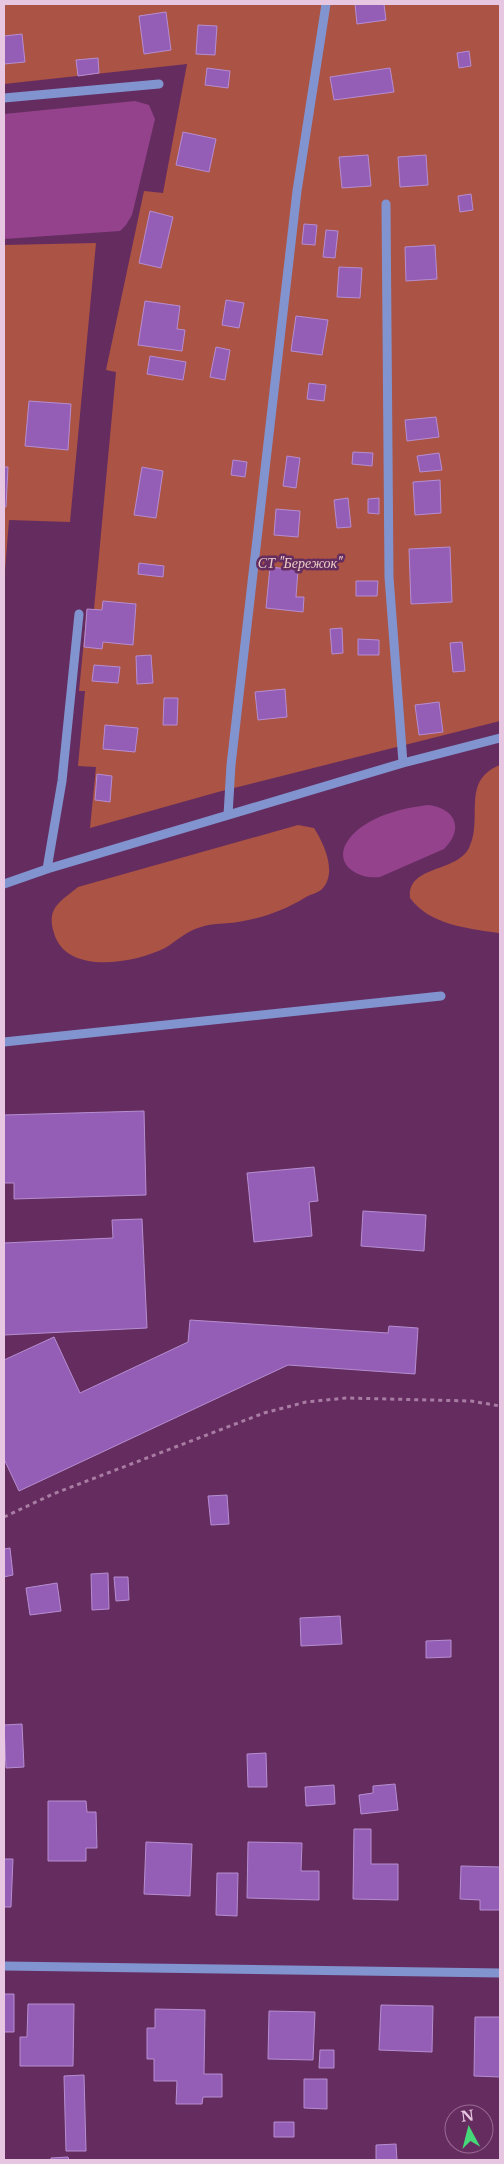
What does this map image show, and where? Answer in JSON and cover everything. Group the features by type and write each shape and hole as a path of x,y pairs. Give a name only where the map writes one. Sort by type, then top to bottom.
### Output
{"street":[{"path":"228,815 231,765 298,191 326,4"},
{"path":"4,98 159,84"},
{"path":"386,204 389,577 403,762"},
{"path":"47,869 62,781 79,614"},
{"path":"4,884 47,869 403,762 500,738"},
{"path":"4,1042 441,996"},
{"path":"4,1966 500,1973"}],"path":[{"path":"4,1517 53,1494 255,1417 306,1402 346,1398 471,1401 500,1406"}],"green space":[{"name":"СТ \"Бережок\"","path":"4,4 500,4 500,721 218,792 90,828 96,767 78,766 85,691 79,691 87,609 94,609 116,372 106,370 144,191 163,193 187,64 4,84"},
{"path":"96,243 70,522 9,520 4,583 4,245"},
{"path":"500,765 500,933 498,933 461,927 438,920 418,907 410,898 411,887 416,880 424,874 454,862 463,856 469,848 475,825 475,801 480,780 488,772"},
{"path":"298,825 314,828 328,858 329,874 321,890 282,910 233,923 201,927 186,934 165,948 137,958 120,961 86,961 72,956 61,947 54,933 52,924 53,911 60,902 78,887"}],"shaded area":[{"path":"135,101 149,105 155,119 132,215 126,225 120,231 4,239 4,114"},
{"path":"429,805 446,811 454,821 454,834 444,849 380,877 363,876 349,868 343,855 344,848 356,831 365,824 386,814"}],"building":[{"path":"355,4 384,4 386,20 357,24"},
{"path":"166,12 171,50 144,54 139,16"},
{"path":"198,25 217,26 215,55 196,54"},
{"path":"22,34 25,62 4,64 4,36"},
{"path":"469,51 471,66 459,68 457,53"},
{"path":"98,58 99,73 78,76 76,60"},
{"path":"207,68 230,71 228,88 205,85"},
{"path":"390,68 394,92 334,100 330,77"},
{"path":"183,132 216,139 209,172 176,165"},
{"path":"368,155 371,186 342,188 339,157"},
{"path":"426,155 428,185 400,187 398,157"},
{"path":"471,194 473,210 460,212 458,196"},
{"path":"150,211 173,217 161,268 139,263"},
{"path":"304,224 317,225 315,245 302,244"},
{"path":"326,230 338,231 335,258 323,257"},
{"path":"435,245 437,279 406,281 405,247"},
{"path":"339,267 362,268 360,298 337,297"},
{"path":"226,300 244,303 239,328 222,325"},
{"path":"145,301 180,306 177,329 185,330 182,351 138,345"},
{"path":"296,316 328,320 322,355 291,351"},
{"path":"216,347 230,350 225,380 210,377"},
{"path":"150,356 186,362 183,380 147,374"},
{"path":"309,383 326,385 324,401 307,399"},
{"path":"29,401 71,404 68,450 25,446"},
{"path":"436,417 439,437 407,441 405,420"},
{"path":"353,452 373,453 372,466 352,464"},
{"path":"439,453 442,470 420,472 417,456"},
{"path":"287,456 300,458 296,488 283,486"},
{"path":"233,460 247,462 245,477 231,475"},
{"path":"4,467 8,467 6,507 4,507"},
{"path":"142,467 163,471 156,518 134,515"},
{"path":"440,480 441,513 415,515 413,482"},
{"path":"348,498 351,527 337,528 334,500"},
{"path":"379,498 379,514 368,513 368,499"},
{"path":"276,509 300,511 298,537 274,535"},
{"path":"450,547 452,602 411,604 409,549"},
{"path":"139,563 164,566 163,577 138,574"},
{"path":"270,567 298,570 296,597 304,597 303,612 266,608"},
{"path":"356,581 378,581 377,596 356,596"},
{"path":"103,601 136,604 133,645 103,642 102,649 84,647 87,609 102,610"},
{"path":"342,628 343,653 332,654 330,629"},
{"path":"358,639 379,640 379,655 358,655"},
{"path":"462,642 465,671 453,672 450,643"},
{"path":"151,655 153,683 137,684 136,656"},
{"path":"94,665 120,667 118,683 92,681"},
{"path":"285,689 287,717 258,720 255,692"},
{"path":"164,698 178,698 177,725 163,725"},
{"path":"439,702 443,732 419,735 415,705"},
{"path":"105,725 138,728 135,752 103,749"},
{"path":"97,774 112,776 110,802 95,800"},
{"path":"144,1111 146,1195 14,1199 14,1183 4,1183 4,1115"},
{"path":"314,1167 318,1201 309,1202 312,1236 254,1242 247,1173"},
{"path":"363,1211 426,1215 424,1251 361,1246"},
{"path":"142,1219 147,1328 4,1335 4,1243 113,1238 112,1220"},
{"path":"190,1320 388,1333 389,1326 418,1328 415,1374 288,1365 19,1491 4,1459 4,1360 54,1337 80,1393 188,1342"},
{"path":"227,1495 229,1524 211,1525 208,1496"},
{"path":"10,1548 13,1575 4,1577 4,1549"},
{"path":"108,1573 109,1609 92,1610 91,1574"},
{"path":"114,1577 128,1577 129,1600 116,1601"},
{"path":"57,1583 61,1611 30,1615 26,1588"},
{"path":"340,1616 342,1644 301,1646 300,1618"},
{"path":"451,1640 451,1657 426,1658 426,1641"},
{"path":"22,1724 24,1767 6,1768 4,1725"},
{"path":"266,1753 267,1787 248,1787 247,1754"},
{"path":"395,1784 398,1810 361,1814 359,1795 373,1793 373,1786"},
{"path":"334,1785 335,1804 306,1806 305,1787"},
{"path":"48,1801 86,1801 87,1812 96,1812 97,1848 86,1848 86,1861 48,1861"},
{"path":"354,1829 371,1829 371,1864 398,1864 398,1900 353,1899"},
{"path":"146,1842 192,1844 190,1896 144,1894"},
{"path":"248,1842 302,1843 301,1871 319,1871 319,1900 247,1898"},
{"path":"4,1859 13,1859 11,1907 4,1907"},
{"path":"461,1866 500,1867 500,1910 480,1910 480,1900 460,1899"},
{"path":"217,1873 238,1873 237,1916 216,1915"},
{"path":"4,1994 14,1994 14,2032 4,2032"},
{"path":"28,2004 74,2004 73,2066 20,2066 20,2037 27,2037"},
{"path":"381,2005 433,2006 432,2052 379,2050"},
{"path":"155,2009 205,2010 204,2074 222,2074 222,2097 203,2097 202,2104 176,2104 177,2081 154,2081 154,2059 147,2059 147,2028 155,2028"},
{"path":"269,2011 315,2012 313,2060 268,2059"},
{"path":"475,2017 500,2017 500,2077 474,2076"},
{"path":"320,2050 334,2050 334,2068 319,2068"},
{"path":"84,2075 86,2151 66,2151 64,2076"},
{"path":"304,2079 327,2079 327,2109 304,2108"},
{"path":"274,2122 294,2122 294,2137 274,2137"},
{"path":"396,2144 397,2160 376,2160 376,2145"},
{"path":"68,2157 69,2160 51,2160 51,2158"}]}
